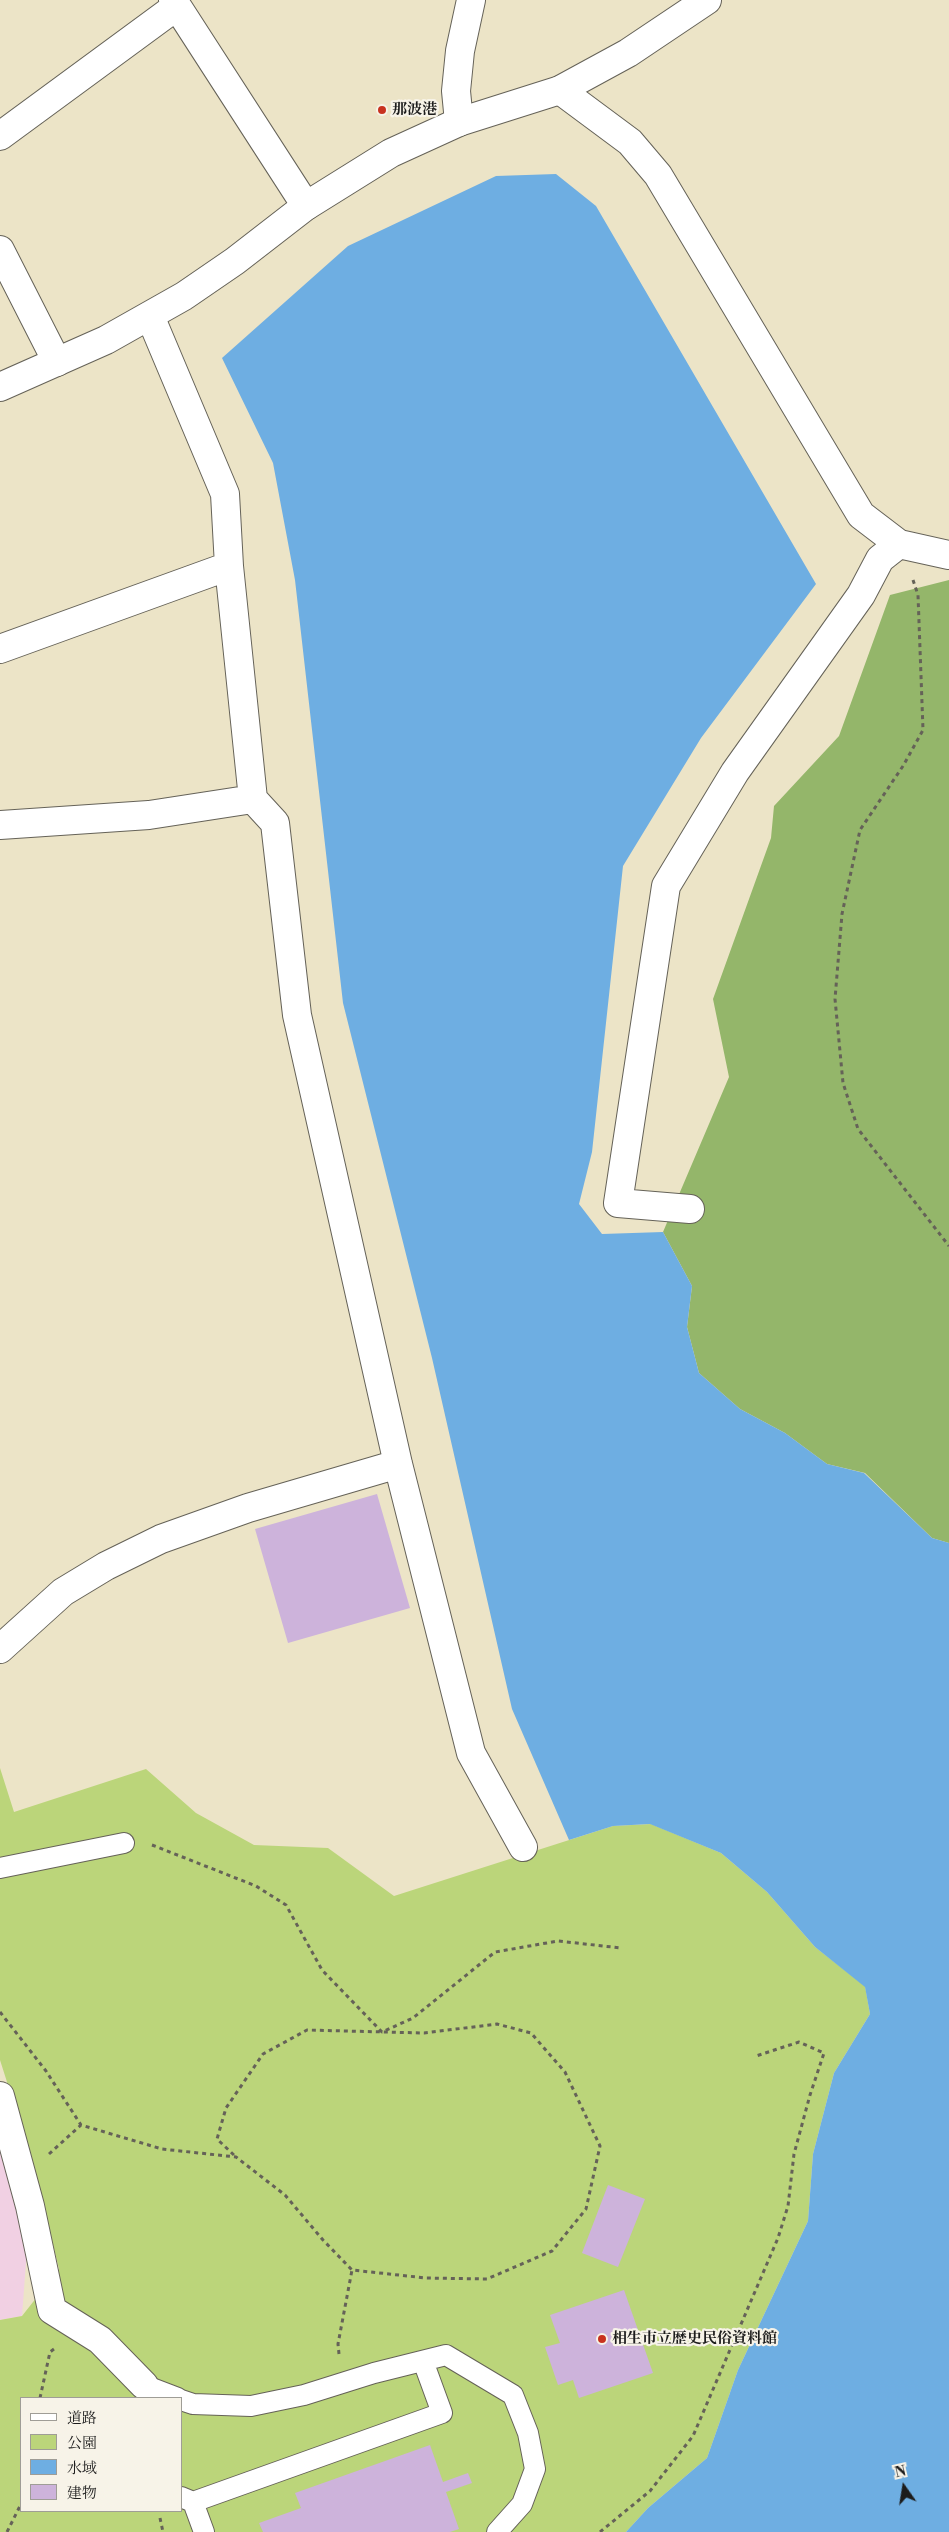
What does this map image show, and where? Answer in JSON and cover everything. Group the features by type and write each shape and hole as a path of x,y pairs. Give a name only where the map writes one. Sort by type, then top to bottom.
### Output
{"street":[{"path":"459,122 456,91 460,51 471,0"},
{"path":"0,387 106,340 150,316 235,261 306,206 391,153 459,122 560,90 628,53 707,0"},
{"path":"0,136 175,3 306,206"},
{"path":"560,90 630,142 658,175 862,515 899,544 949,554"},
{"path":"0,250 57,362"},
{"path":"150,316 225,494 229,566 253,799 275,823 297,1015 398,1464 471,1753 523,1847"},
{"path":"690,1209 618,1203 666,886 735,772 861,595 880,559 899,544"},
{"path":"0,649 229,566"},
{"path":"0,825 149,815 253,799"},
{"path":"0,1649 63,1592 106,1566 161,1539 248,1508 398,1464"},
{"path":"0,2096 30,2206 52,2310 100,2340 148,2392"}],"lane":[{"path":"0,1868 124,1843"},
{"path":"182,2400 193,2404 251,2406 304,2395 343,2382 446,2355 513,2395 528,2433 535,2469 522,2504 497,2532"},
{"path":"204,2532 187,2499 442,2413 423,2361"},
{"path":"148,2392 173,2397"}],"path":[{"path":"899,544 918,595 923,730 903,766 860,830 842,914 835,1000 843,1083 858,1128 949,1246"},
{"path":"124,1843 140,1840 256,1886 286,1905 322,1970 382,2032"},
{"path":"382,2032 414,2018 495,1952 558,1941 621,1948"},
{"path":"0,2012 46,2071 81,2126 162,2149 236,2157"},
{"path":"497,2024 531,2033 565,2072 600,2146 586,2208 552,2251 487,2279 426,2278 352,2270 323,2240 285,2195 236,2157 217,2139 226,2108 263,2054 307,2030 424,2033 497,2024"},
{"path":"600,2532 650,2490 693,2436 778,2238 788,2206 794,2154 824,2053 799,2042 756,2056"},
{"path":"343,2382 338,2344 352,2270"},
{"path":"40,2397 50,2352 77,2326"},
{"path":"7,2532 20,2506"}],"shaded area":[{"path":"0,2134 27,2249 22,2316 0,2320"}],"green space":[{"path":"949,580 949,1543 932,1538 865,1473 827,1464 785,1433 740,1409 699,1373 687,1327 692,1286 663,1232 729,1077 713,999 771,838 774,806 839,736 890,595"},
{"path":"0,1768 14,1812 146,1769 196,1813 254,1845 328,1848 394,1896 613,1826 651,1824 721,1853 767,1892 815,1947 865,1986 870,2014 834,2073 813,2154 808,2221 738,2370 707,2458 648,2508 626,2532 0,2532 0,2320 22,2316 59,2269 34,2167 0,2060"}],"water":[{"path":"556,174 596,206 816,584 701,738 623,866 592,1152 579,1204 602,1234 663,1232 692,1286 687,1327 699,1373 740,1409 785,1433 827,1464 864,1473 932,1538 949,1543 949,2532 626,2532 648,2508 707,2458 738,2370 808,2221 813,2154 834,2073 870,2014 865,1987 815,1947 767,1892 721,1853 650,1824 613,1826 569,1840 512,1709 432,1358 343,1003 295,580 273,463 222,358 348,246 496,176"}],"building":[{"path":"377,1494 410,1608 288,1643 255,1529"},
{"path":"608,2185 645,2199 618,2267 582,2253"},
{"path":"624,2290 653,2373 579,2398 573,2380 558,2385 545,2347 560,2343 550,2315"},
{"path":"430,2445 443,2482 468,2473 472,2483 446,2492 459,2529 450,2532 263,2532 259,2523 301,2508 295,2493"}],"place":[{"name":"那波港","path":"382,110"},
{"name":"相生市立歴史民俗資料館","path":"602,2339"}]}
